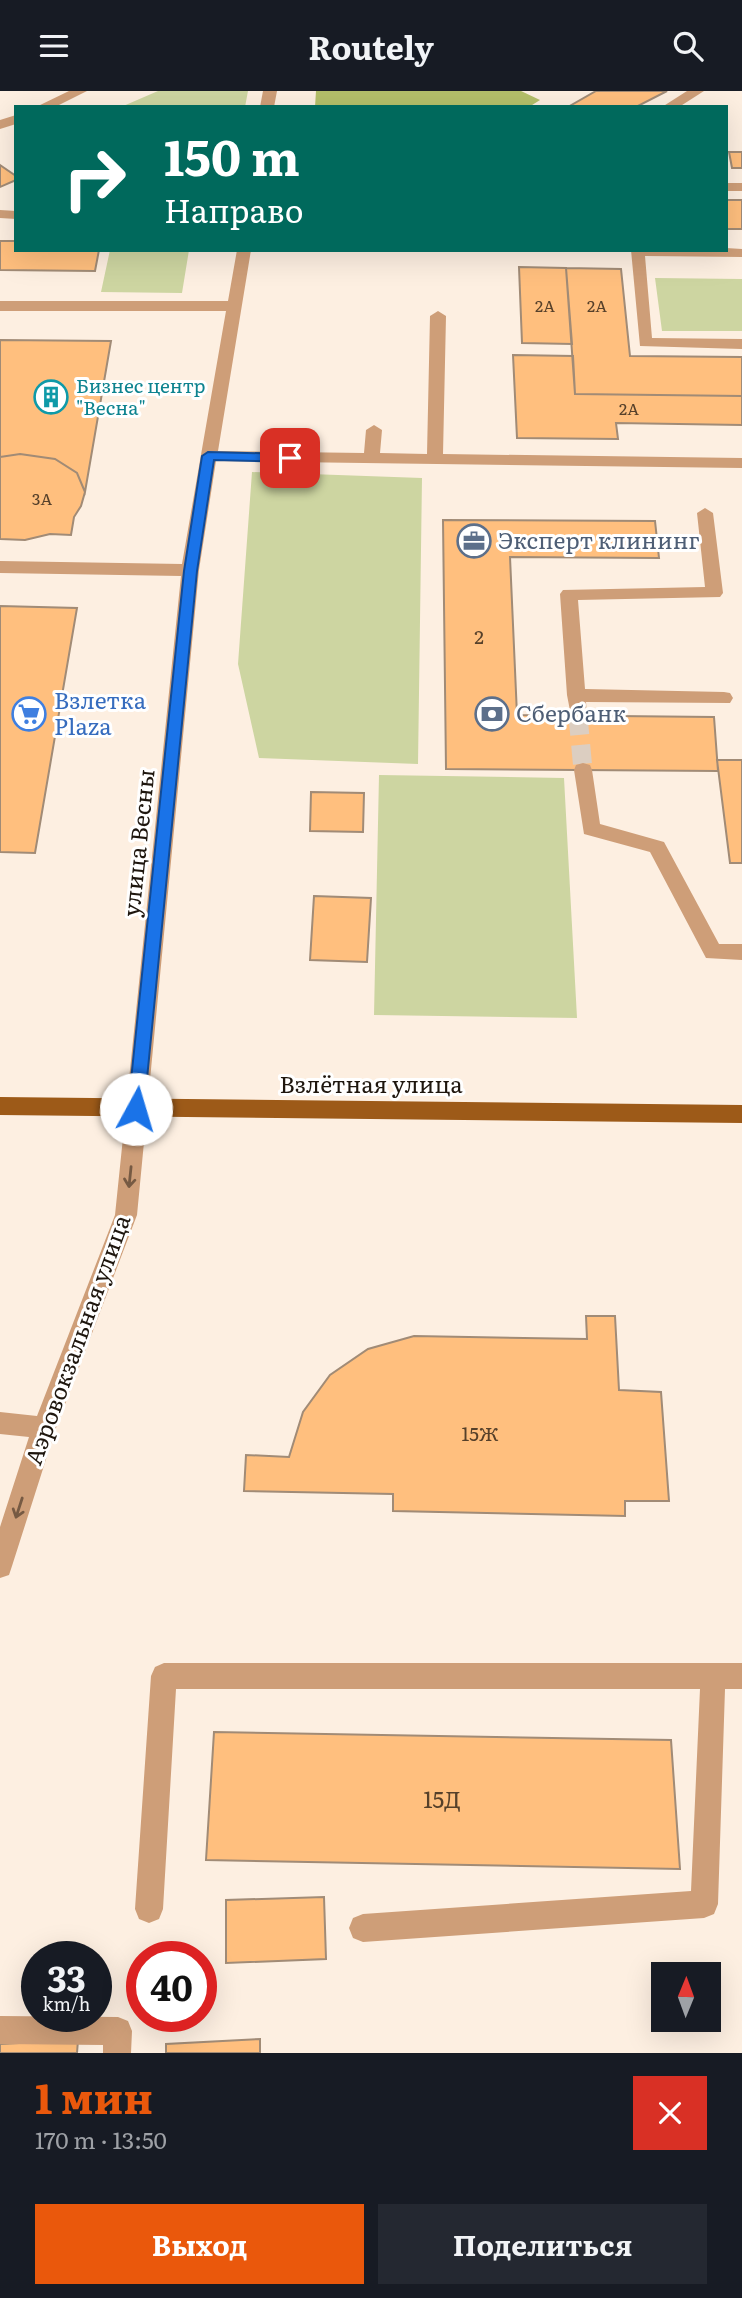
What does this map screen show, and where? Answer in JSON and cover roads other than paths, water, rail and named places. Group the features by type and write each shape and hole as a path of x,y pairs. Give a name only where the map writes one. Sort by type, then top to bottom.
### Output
{"main road":[{"name":"Взлётная улица","path":"0,1106 742,1114"}],"street":[{"path":"48,105 80,91"},
{"path":"672,105 697,91"},
{"name":"улица Весны","path":"136,1109 190,571 244,252"},
{"path":"742,253 637,252 645,343 742,344"},
{"path":"0,306 234,306"},
{"path":"435,461 438,316"},
{"path":"372,459 374,430"},
{"path":"208,456 742,463"},
{"path":"578,716 569,594 714,593 705,513"},
{"path":"0,567 190,571"},
{"path":"576,695 724,698"},
{"path":"583,770 591,829 657,847 713,951 742,952"},
{"name":"Аэровокзальная улица","path":"0,1566 44,1428 126,1215 136,1109"},
{"path":"0,1423 44,1428"},
{"path":"149,1909 164,1676 742,1676"},
{"path":"363,1928 704,1904 713,1676"},
{"path":"0,2030 118,2031 117,2053"}],"tunnel":[{"path":"578,716 583,770"}],"place":[{"name":"Бизнес центр \"Весна\"","path":"51,397"},
{"name":"Эксперт клининг","path":"474,541"},
{"name":"Взлетка Plaza","path":"29,714"},
{"name":"Сбербанк","path":"492,714"}]}
